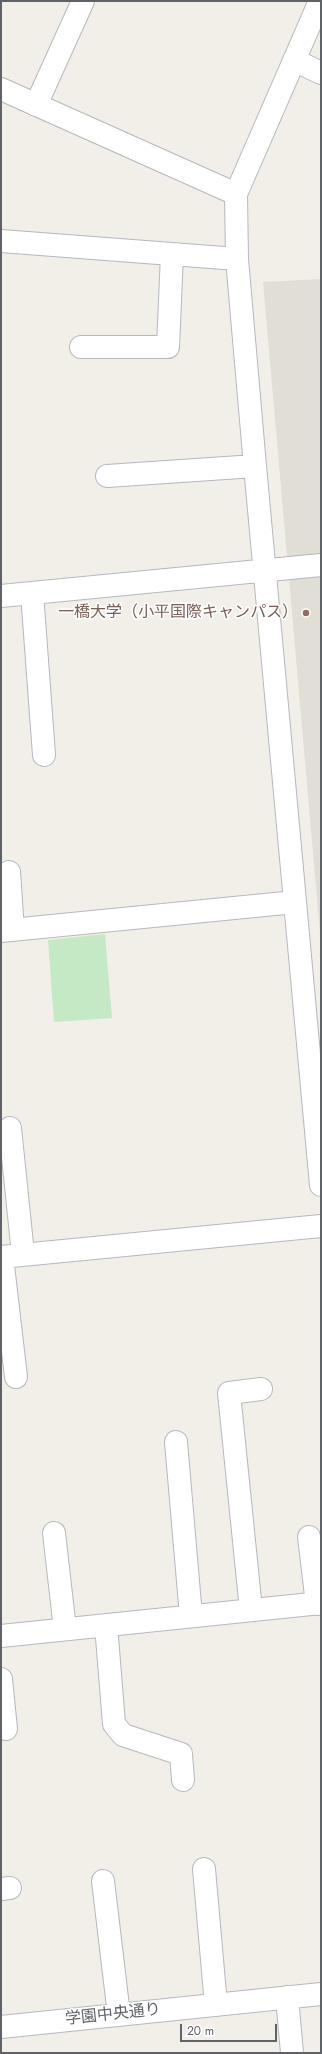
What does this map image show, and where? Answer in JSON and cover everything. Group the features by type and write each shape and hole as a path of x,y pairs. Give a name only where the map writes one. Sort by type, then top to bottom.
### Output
{"street":[{"path":"36,105 83,1"},
{"path":"320,1 236,194 237,259 264,570 321,1185"},
{"path":"294,60 321,73"},
{"path":"1,89 236,194"},
{"path":"1,241 237,259"},
{"path":"80,347 168,347 172,254"},
{"path":"107,476 255,466"},
{"path":"1,596 321,565"},
{"path":"32,593 44,755"},
{"path":"9,872 7,931 295,902"},
{"path":"10,1128 9,1256 16,1378"},
{"path":"9,1256 321,1226"},
{"path":"251,1610 229,1393 261,1389"},
{"path":"176,1442 191,1616"},
{"path":"54,1532 65,1629"},
{"path":"1,1636 319,1604 309,1537"},
{"path":"106,1625 114,1724 123,1735 181,1754 183,1780"},
{"path":"1,1679 6,1729"},
{"path":"204,1869 216,2005"},
{"path":"103,1881 119,2015"},
{"name":"学園中央通り","path":"1,2027 321,1994"},
{"path":"287,1998 292,2053"}],"shaded area":[{"name":"一橋大学（小平国際キャンパス）","path":"321,279 321,944 263,282"}],"green space":[{"path":"105,934 112,1018 54,1022 48,940"}],"place":[{"name":"一橋大学（小平国際キャンパス）","path":"306,613"}]}
